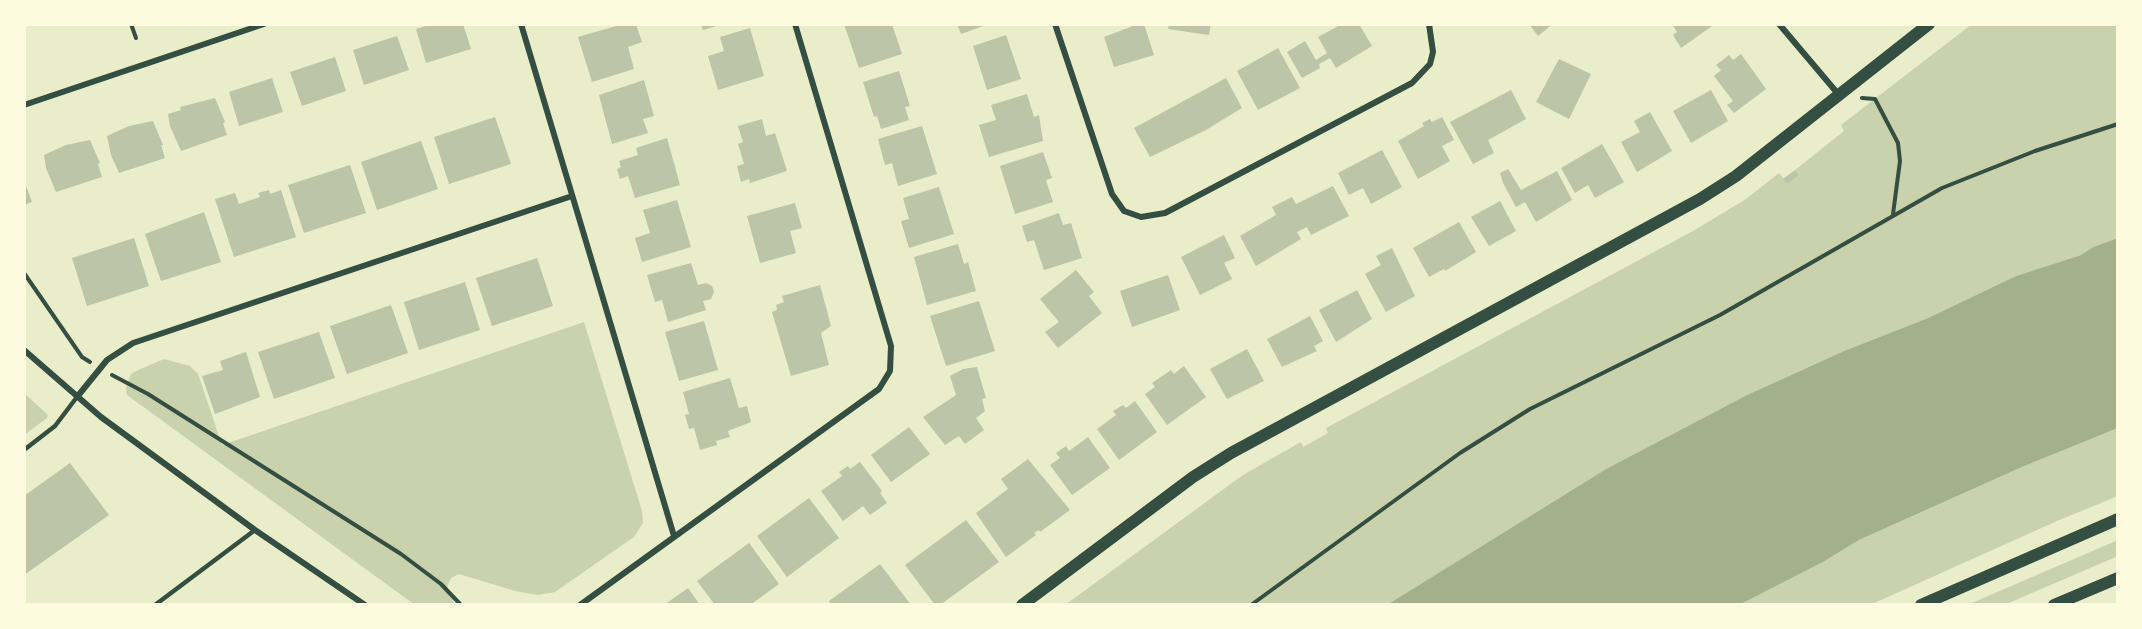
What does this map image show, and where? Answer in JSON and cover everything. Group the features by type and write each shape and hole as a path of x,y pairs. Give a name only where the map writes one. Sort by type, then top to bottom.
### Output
{"main road":[{"path":"1022,605 1193,477 1231,453 1700,199 1736,176 1929,24"},
{"path":"1920,605 2118,519"},
{"path":"2054,605 2118,578"}],"street":[{"path":"24,105 264,24"},
{"path":"521,24 674,536"},
{"path":"580,605 879,389 890,371 891,346 795,24"},
{"path":"1055,24 1112,194 1124,210 1142,217 1165,213 1412,82 1426,69 1433,52 1434,40 1429,24"},
{"path":"1779,24 1839,95"},
{"path":"77,398 107,360 134,343 572,196"},
{"path":"24,350 77,398 255,530 365,605"}],"lane":[{"path":"24,450 55,426 77,398"},
{"path":"155,605 255,530"}],"path":[{"path":"131,24 136,38"},
{"path":"1875,99 1898,143 1899,161 1893,214"},
{"path":"1251,605 1460,453 1530,409 1720,315 1893,214 1971,175 2118,124"},
{"path":"24,273 82,357"},
{"path":"119,380 167,406 401,554 441,584 461,605"}],"shaded area":[{"path":"1972,24 2118,24 2118,238 2093,247 2081,255 2016,276 1928,318 1844,351 1747,395 1606,469 1388,605 1065,605 1243,475 1301,442 1303,447 1328,433 1326,428 1693,231 1746,199 1779,173 1788,184 1799,175 1795,170 1844,131 1841,125"},
{"path":"2118,238 2118,428 2022,467 1859,540 1823,562 1739,605 1387,605 1606,469 1747,395 1844,351 1928,318 2016,276 2081,255 2093,247"},
{"path":"584,322 642,511 643,523 634,537 555,592 538,595 515,591 459,574 451,578 447,587 455,605 415,605 127,395 126,388 131,374 138,370 164,359 190,366 198,374 222,445"},
{"path":"24,393 48,415 24,435"},
{"path":"2118,428 2118,496 1870,605 1739,605 1823,562 1859,540 2022,467"},
{"path":"2118,540 2118,556 2004,605 1967,605"}],"building":[{"path":"432,24 463,24 471,49 426,63 416,29"},
{"path":"623,24 636,24 642,42 628,47 634,69 592,82 578,37"},
{"path":"701,24 720,24 720,25 703,30"},
{"path":"844,24 892,24 902,54 859,68"},
{"path":"957,24 989,24 961,34"},
{"path":"1138,24 1144,24 1154,55 1114,67 1104,37"},
{"path":"1169,24 1211,24 1209,35 1168,29"},
{"path":"1342,24 1359,24 1372,46 1336,68 1330,58 1319,64 1320,68 1302,78 1287,52 1305,41 1316,60 1327,53 1318,37"},
{"path":"1529,24 1553,24 1538,36"},
{"path":"1672,24 1715,24 1681,48 1673,35 1677,32"},
{"path":"750,28 764,76 718,90 708,56 724,51 720,37"},
{"path":"1006,35 1021,79 987,90 973,46"},
{"path":"397,36 409,70 364,85 353,50"},
{"path":"1278,48 1300,88 1258,110 1237,71"},
{"path":"1741,54 1766,89 1734,113 1727,105 1733,101 1714,76 1721,70 1716,65 1729,55 1733,60"},
{"path":"335,57 346,91 302,106 290,72"},
{"path":"1559,59 1591,74 1569,119 1536,102"},
{"path":"899,71 910,106 905,107 909,120 881,129 877,116 874,117 863,82"},
{"path":"272,78 283,112 239,126 229,92"},
{"path":"1226,78 1242,108 1206,130 1150,157 1134,128"},
{"path":"644,80 654,116 643,119 648,133 612,144 599,95"},
{"path":"1511,90 1526,119 1488,140 1494,153 1473,164 1450,122"},
{"path":"1711,90 1728,121 1691,143 1673,111"},
{"path":"1027,94 1034,117 1039,115 1043,141 989,157 979,125 996,120 991,105"},
{"path":"215,98 225,122 223,123 227,135 181,151 170,126 168,114 181,110 180,107"},
{"path":"1650,112 1672,151 1637,172 1621,142 1640,132 1634,121"},
{"path":"495,117 511,164 449,184 434,137"},
{"path":"1442,117 1454,140 1442,146 1450,161 1418,179 1398,141 1424,126 1422,123 1430,119 1432,122"},
{"path":"762,119 766,136 775,133 787,171 750,183 749,179 741,182 737,166 744,164 738,144 743,142 738,126"},
{"path":"153,121 163,145 161,145 165,158 119,173 111,155 107,136 129,126"},
{"path":"922,126 937,174 898,186 892,163 885,165 878,139"},
{"path":"667,138 680,185 635,198 628,176 620,179 617,169 621,167 619,161 638,155 636,148"},
{"path":"90,140 100,163 98,164 102,177 56,192 46,168 44,155 66,145"},
{"path":"421,141 438,189 377,210 361,162"},
{"path":"1602,144 1624,182 1595,198 1588,185 1575,193 1561,168"},
{"path":"1382,150 1402,187 1371,204 1363,188 1349,195 1338,173"},
{"path":"1043,152 1052,178 1046,180 1053,202 1015,214 1000,166"},
{"path":"350,165 366,213 304,233 288,185"},
{"path":"1508,169 1521,190 1557,171 1572,200 1536,222 1525,202 1516,207 1503,183 1500,173"},
{"path":"1795,170 1799,175 1788,184 1783,179"},
{"path":"24,181 32,202 24,205"},
{"path":"1333,186 1349,216 1311,235 1307,227 1297,232 1301,239 1256,266 1240,236 1276,215 1272,207 1292,197 1296,204"},
{"path":"939,187 954,234 909,248 901,221 909,219 903,198"},
{"path":"269,190 270,194 281,190 296,237 234,257 215,199 235,193 239,204 260,197 258,193"},
{"path":"677,200 691,247 642,262 635,238 650,233 643,210"},
{"path":"1500,201 1516,231 1489,246 1471,217"},
{"path":"795,203 802,228 790,231 796,253 760,263 747,216"},
{"path":"204,212 221,262 161,281 145,234"},
{"path":"1059,213 1063,225 1071,223 1082,258 1044,270 1034,240 1027,242 1022,226"},
{"path":"1459,222 1476,252 1445,271 1444,269 1429,277 1413,248"},
{"path":"1224,235 1235,258 1224,263 1232,279 1200,295 1181,257"},
{"path":"134,238 149,286 87,306 72,258"},
{"path":"958,244 964,264 968,262 976,291 927,305 914,257"},
{"path":"1392,248 1415,296 1386,312 1365,274 1381,265 1376,256"},
{"path":"537,258 553,306 492,326 476,278"},
{"path":"691,263 698,285 706,283 712,286 714,292 711,299 703,301 706,310 668,322 662,300 655,302 647,275"},
{"path":"1076,270 1094,292 1089,296 1102,313 1058,348 1045,332 1059,322 1040,299"},
{"path":"1168,275 1180,310 1132,327 1120,291"},
{"path":"465,282 480,330 419,350 404,302"},
{"path":"820,285 831,326 821,333 829,365 791,376 772,312 777,310 776,305 784,302 782,296"},
{"path":"1357,290 1372,319 1336,342 1319,310"},
{"path":"979,301 995,351 946,366 930,316"},
{"path":"391,305 408,353 347,374 330,326"},
{"path":"1310,316 1323,341 1314,346 1317,351 1282,367 1267,339"},
{"path":"704,321 718,370 679,381 665,332"},
{"path":"319,332 335,378 274,399 258,352"},
{"path":"1247,349 1264,381 1227,399 1210,369"},
{"path":"246,352 260,397 215,414 202,376 223,370 220,361"},
{"path":"1184,366 1206,397 1167,425 1145,394 1155,387 1152,383 1171,370 1174,374"},
{"path":"977,367 986,398 982,399 985,411 976,418 984,430 965,444 959,436 945,445 923,417 956,395 950,376 963,369"},
{"path":"730,378 739,408 747,406 751,422 728,431 730,437 716,441 717,445 700,450 694,428 689,429 685,415 689,414 683,392"},
{"path":"1135,401 1157,432 1119,460 1097,429 1116,415 1113,411 1123,405 1126,408"},
{"path":"909,427 930,454 891,482 871,455"},
{"path":"1088,437 1110,468 1072,495 1050,465 1060,458 1056,453 1066,446 1069,451"},
{"path":"1028,459 1070,510 1040,532 1039,530 1034,533 1036,535 1006,557 976,513 1008,489 1001,479"},
{"path":"860,462 882,491 880,493 887,503 870,515 863,506 843,521 821,491 842,476 839,472 848,466 850,469"},
{"path":"70,463 109,515 24,575 24,496"},
{"path":"809,498 839,538 787,577 757,536"},
{"path":"966,520 999,562 940,605 935,605 905,565"},
{"path":"749,543 779,584 750,605 715,605 697,581"},
{"path":"880,564 911,605 831,605 829,601"},
{"path":"688,588 700,605 664,605"}]}
